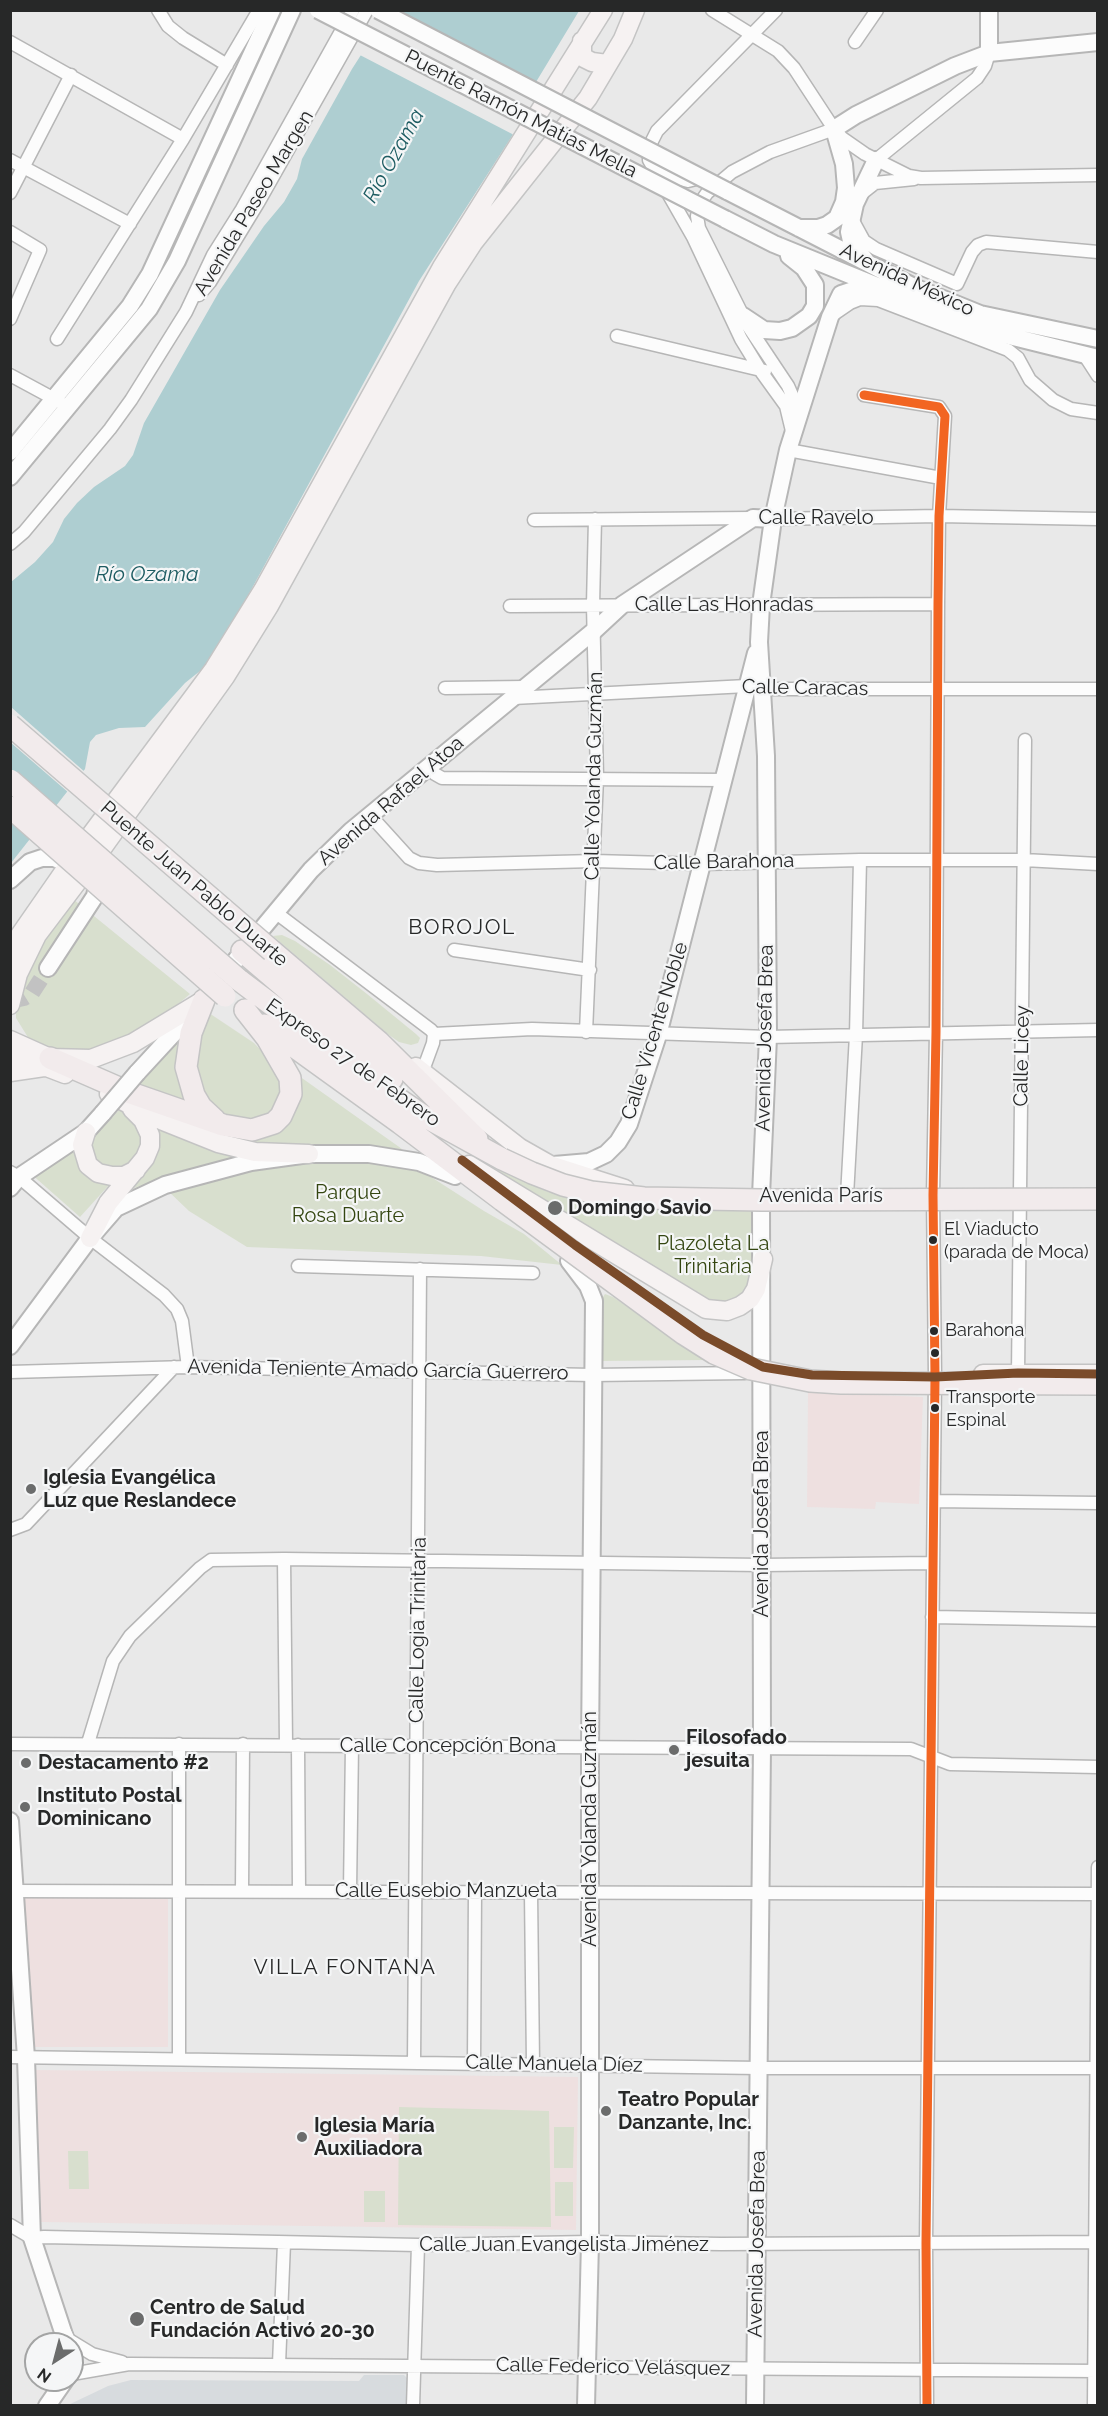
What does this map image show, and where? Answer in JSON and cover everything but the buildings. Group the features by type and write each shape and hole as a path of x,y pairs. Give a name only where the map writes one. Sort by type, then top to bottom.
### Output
{"highway":[{"name":"Puente Juan Pablo Duarte","path":"10,725 379,1042 494,1155"},
{"path":"10,780 232,988"},
{"path":"10,807 232,988"},
{"path":"242,951 464,1139"},
{"name":"Expreso 27 de Febrero","path":"232,988 245,1010 684,1334 714,1353 751,1369 810,1381 1098,1384"},
{"name":"Expreso 27 de Febrero","path":"232,988 382,1088 464,1139 531,1173 591,1192 644,1198 762,1200 1098,1197"},
{"path":"204,1000 191,1033 186,1067 194,1095 201,1107 210,1117 223,1125"},
{"path":"50,1062 223,1125 252,1130 274,1123 287,1107 291,1094 290,1078 280,1059 245,1010"},
{"path":"458,1168 483,1186"}],"main road":[{"path":"10,477 150,274 272,10"},
{"path":"10,452 62,403 149,309 177,261 292,10"},
{"name":"Puente Ramón Matías Mella","path":"318,10 725,219"},
{"name":"Puente Ramón Matías Mella","path":"378,10 727,190"},
{"path":"220,673 268,580 442,267 603,10"},
{"path":"10,960 268,606 447,284 473,243 588,98 623,39 634,10"},
{"path":"989,10 989,53"},
{"path":"582,41 584,58 592,62 607,64"},
{"path":"799,228 827,225 837,218 844,202 846,183 844,164 834,129 856,115 955,66 989,53 1098,42"},
{"path":"868,264 851,241 849,232 855,204 876,160"},
{"name":"Avenida México","path":"727,190 916,288 980,314 1098,339"},
{"name":"Avenida México","path":"725,219 774,244 879,289 985,330 1091,357"},
{"path":"743,316 764,330 780,331 802,323 815,306 815,285 804,268 774,244"},
{"name":"Avenida México","path":"773,519 790,442 830,317 841,294 856,289 879,289"},
{"name":"Calle Ravelo","path":"753,518 773,519"},
{"name":"Avenida Rafael Atoa","path":"13,1179 86,1132 204,1000 311,870 370,815 595,630 622,605 753,518"},
{"name":"Avenida Josefa Brea","path":"755,2406 762,1748 762,1196 768,1037 766,862 755,688 761,605 773,519"},
{"name":"Calle Vicente Noble","path":"550,1165 589,1162 606,1154 618,1142 629,1124 658,1035 725,780 755,688"},
{"path":"48,968 96,896 99,872 89,852"},
{"path":"10,880 30,862 42,858 54,858 77,868"},
{"path":"10,919 25,940 10,1005"},
{"path":"10,1072 50,1062 91,1059 133,1043 204,1000"},
{"path":"10,1040 163,1121 218,1143 255,1152 369,1154 458,1168 706,1309 727,1311 750,1299 756,1289 763,1259"},
{"path":"379,1042 520,1148 550,1165"},
{"path":"10,1053 50,1062"},
{"path":"90,1238 108,1203 136,1170 150,1146 150,1135 143,1120 122,1099"},
{"path":"400,1123 431,1137 458,1168 569,1261 709,1358 745,1373 935,1377 1018,1372 1098,1374"},
{"path":"86,1132 82,1144 88,1166 98,1173 112,1176 124,1176 136,1170"},
{"path":"10,1346 90,1238 116,1208 165,1185 192,1176 251,1162 309,1154"},
{"name":"Avenida París","path":"550,1165 634,1192 692,1196 1098,1197"},
{"path":"458,1168 703,1335 762,1372"},
{"name":"Avenida Yolanda Guzmán","path":"569,1261 588,1286 594,1301 590,1747 590,2242 586,2406"},
{"path":"10,1821 18,2058 32,2238 63,2332"},
{"path":"47,2406 57,2392"}],"street":[{"path":"158,10 168,26 183,38 227,65"},
{"path":"57,339 183,139 259,10"},
{"name":"Avenida Paseo Margen","path":"186,312 213,255 242,209 353,10"},
{"name":"Avenida Paseo Margen","path":"186,312 210,282 258,203 367,10"},
{"path":"712,10 778,51 842,138 876,160 909,176 921,178"},
{"path":"776,10 657,131 649,147 649,160 686,225 741,339 760,370 780,394 790,417 790,442 941,478"},
{"path":"855,42 877,10"},
{"path":"10,42 183,139"},
{"path":"876,160 977,78 985,66 989,53"},
{"path":"10,193 71,75"},
{"path":"800,411 792,393 743,316 699,228 697,216 700,203 707,193 732,172 770,152 834,129"},
{"path":"10,160 130,224"},
{"path":"649,160 665,175 688,181 732,172"},
{"path":"860,195 875,183 921,178 1098,176"},
{"path":"852,219 864,241 876,249 957,284 972,252 978,245 986,242 1098,252"},
{"path":"10,232 40,250 10,319"},
{"path":"830,317 860,299 878,300 1008,350 1018,358 1030,380 1053,400 1071,410 1098,413"},
{"path":"10,544 24,531 110,429 131,400 186,312"},
{"path":"617,336 760,370 778,372"},
{"path":"1091,357 1098,376"},
{"path":"10,375 62,403"},
{"path":"864,395 939,407 945,416 939,516 938,604 933,1196 935,1377 926,2243 927,2406"},
{"name":"Calle Ravelo","path":"773,519 939,516 1098,519"},
{"name":"Calle Ravelo","path":"534,520 753,518"},
{"name":"Calle Yolanda Guzmán","path":"586,1032 597,778 595,519"},
{"name":"Calle Las Honradas","path":"510,606 938,604"},
{"name":"Calle Caracas","path":"445,688 597,694 755,688 1098,688"},
{"name":"Calle Licey","path":"1018,1372 1025,740"},
{"path":"429,767 442,778 725,780"},
{"name":"Calle Barahona","path":"370,815 409,858 419,863 437,865 594,861 702,864 860,860 1024,860 1098,864"},
{"path":"847,1196 856,1035 860,860"},
{"path":"275,912 419,1019 434,1034 532,1029 768,1037 1098,1030"},
{"path":"454,950 590,970"},
{"path":"422,1073 434,1034"},
{"path":"13,1179 164,1295 177,1309 182,1321 188,1367"},
{"path":"298,1266 533,1273"},
{"name":"Calle Logia Trinitaria","path":"414,2062 420,1561 420,1269"},
{"path":"10,1530 26,1524 174,1367"},
{"name":"Avenida Teniente Amado García Guerrero","path":"10,1372 188,1367 592,1375 745,1373"},
{"path":"934,1501 1098,1503"},
{"path":"284,1559 299,1890"},
{"path":"88,1743 113,1661 130,1636 211,1560 762,1565 932,1563"},
{"path":"932,1617 1098,1620"},
{"name":"Calle Concepción Bona","path":"10,1744 911,1749 950,1764 1098,1767"},
{"path":"179,1744 179,2059"},
{"path":"242,1890 243,1744"},
{"path":"350,1891 352,1745"},
{"path":"1094,2406 1098,1867"},
{"name":"Calle Eusebio Manzueta","path":"13,1891 1097,1894"},
{"path":"474,2063 475,1891"},
{"path":"531,1893 533,2064"},
{"name":"Calle Manuela Díez","path":"18,2058 759,2068 929,2066 1097,2068"},
{"path":"10,2225 32,2238"},
{"name":"Calle Juan Evangelista Jiménez","path":"32,2238 418,2245 590,2242 1096,2242"},
{"path":"279,2364 284,2243"},
{"path":"413,2406 418,2245"},
{"name":"Calle Federico Velásquez","path":"58,2322 69,2340 78,2347 92,2354 129,2364"},
{"name":"Calle Federico Velásquez","path":"84,2372 129,2364 1096,2371"}],"shaded area":[{"path":"808,1392 923,1397 919,1504 876,1502 875,1509 807,1507"},
{"path":"168,1896 168,2047 21,2047 16,1898"},
{"path":"35,2070 578,2077 576,2230 41,2222"},
{"path":"364,2375 404,2375 412,2383 412,2405 66,2406 108,2386 131,2380 359,2381"}],"green space":[{"path":"73,899 190,994 157,1022 93,1052 52,1049 29,1039 16,1018 16,996 24,968"},
{"path":"282,935 295,941 330,965 367,994 416,1034 420,1038 418,1043 411,1045 399,1042 389,1035 273,936"},
{"path":"209,1013 254,1043 278,1068 286,1088 277,1113 256,1125 228,1121 202,1093 195,1066 197,1041"},
{"path":"180,1032 177,1054 196,1109 133,1085"},
{"path":"299,1076 402,1149 368,1147 297,1149 231,1141 138,1102 265,1136"},
{"path":"120,1109 136,1120 146,1145 130,1170 98,1166 86,1146"},
{"path":"149,1119 257,1157 180,1171 121,1193 145,1166"},
{"path":"73,1151 80,1166 110,1184 80,1217 30,1173"},
{"name":"Plazoleta La Trinitaria","path":"470,1152 511,1176 548,1192 589,1201 641,1209 757,1210 754,1285 728,1305 694,1298 469,1156"},
{"name":"Parque Rosa Duarte","path":"348,1158 414,1166 524,1234 562,1265 481,1256 247,1247 189,1211 166,1189 252,1166"},
{"path":"605,1294 613,1297 707,1360 601,1361 601,1300"},
{"path":"399,2107 549,2111 551,2227 398,2225"},
{"path":"554,2127 574,2127 573,2168 554,2168"},
{"path":"68,2151 88,2151 89,2189 69,2189"},
{"path":"555,2182 573,2182 573,2216 555,2216"},
{"path":"364,2191 385,2191 385,2222 364,2222"}],"water":[{"name":"Río Ozama","path":"389,11 579,11 536,82 512,136 419,281 238,614 205,667 185,683 145,727 119,728 96,735 90,742 85,769 11,863 11,582 35,562 53,542 64,519 77,503 94,487 125,466 133,455 144,423 220,290 264,226 284,202 297,179 302,159 352,69"}],"pier":[{"path":"386,10 538,85 516,136 358,54"},
{"path":"11,707 86,773 69,793 10,742"}],"tunnel":[{"path":"10,1001 24,998 32,993 48,968"}],"transit line":[{"path":"864,395 939,407 945,416 939,516 938,604 933,1195 935,1377 926,2243 927,2406"},
{"path":"462,1160 575,1245 703,1335 763,1367 812,1375 935,1377 1018,1373 1098,1374"}],"place":[{"name":"Domingo Savio","path":"555,1208"},
{"name":"El Viaducto (parada de Moca)","path":"933,1240"},
{"name":"Barahona","path":"934,1331"},
{"name":"Transporte Espinal","path":"935,1408"},
{"name":"Iglesia Evangélica Luz que Reslandece","path":"31,1489"},
{"name":"Filosofado jesuita","path":"674,1750"},
{"name":"Destacamento #2","path":"26,1763"},
{"name":"Instituto Postal Dominicano","path":"25,1807"},
{"name":"Teatro Popular Danzante, Inc.","path":"606,2111"},
{"name":"Iglesia María Auxiliadora","path":"302,2137"},
{"name":"Centro de Salud Fundación Activó 20-30","path":"137,2319"}],"district":[{"name":"BOROJOL","path":"462,928"},
{"name":"VILLA FONTANA","path":"345,1968"}]}
